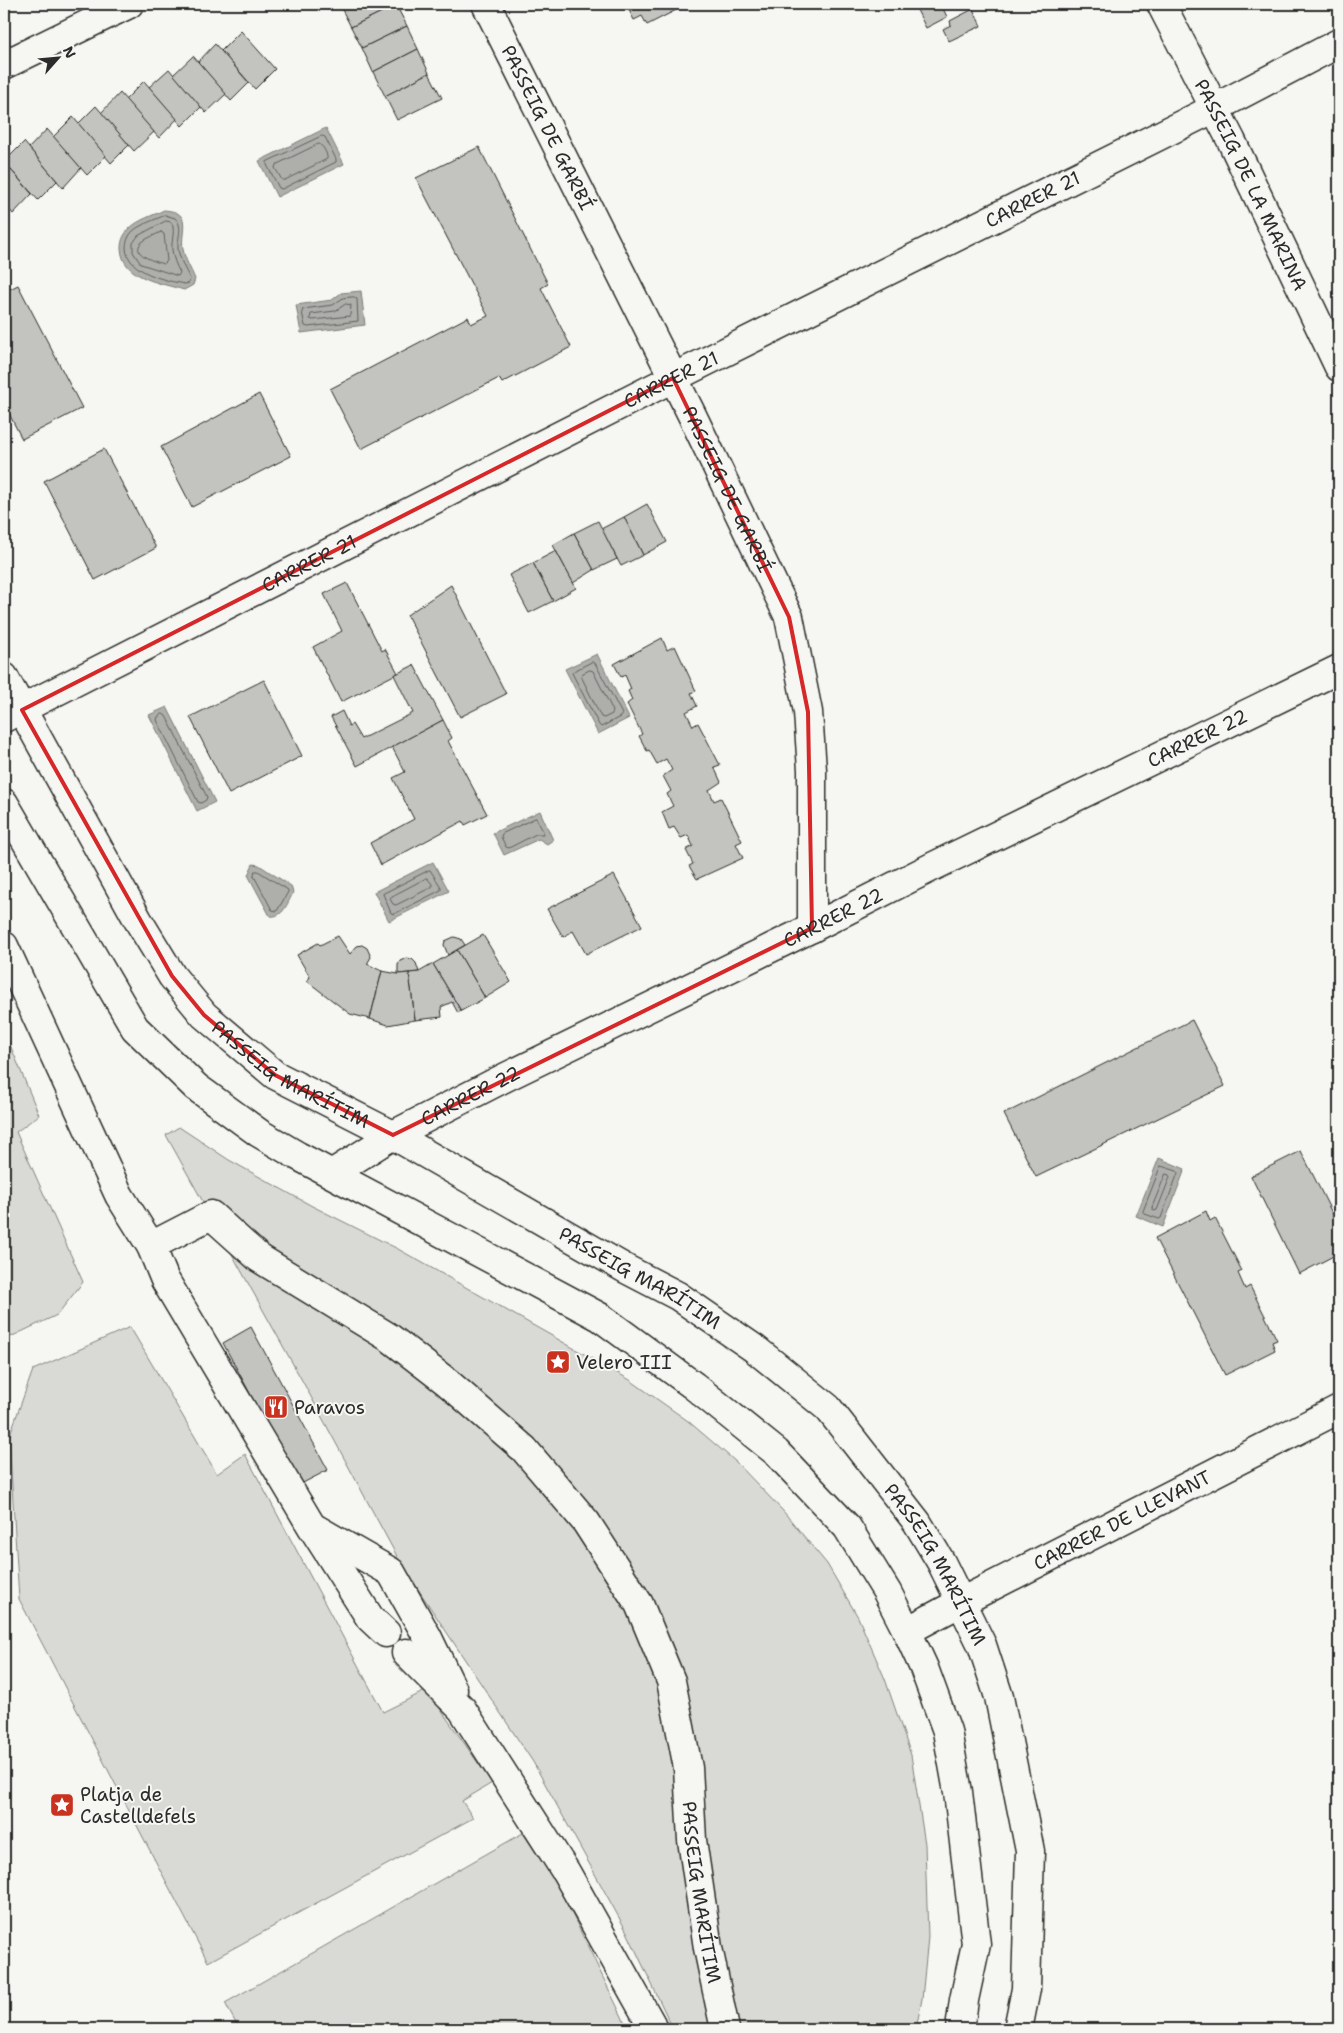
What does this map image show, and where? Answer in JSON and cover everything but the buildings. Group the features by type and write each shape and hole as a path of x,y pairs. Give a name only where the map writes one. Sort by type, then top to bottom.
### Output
{"street":[{"path":"4,65 129,4"},
{"name":"PASSEIG DE GARBÍ","path":"486,4 673,378 789,617 808,712 812,770 812,928"},
{"name":"PASSEIG DE LA MARINA","path":"1161,4 1215,108 1339,368"},
{"name":"CARRER 21","path":"13,714 673,378 1215,108 1339,43"},
{"name":"CARRER 22","path":"333,1173 394,1135 504,1078 1339,669"},
{"name":"PASSEIG MARÍTIM","path":"4,677 13,714 172,976 204,1014 276,1075 394,1135 626,1269 678,1296 756,1348 834,1415 916,1522 941,1562 982,1645 999,1697 1030,1852 1026,1989 1018,2029"},
{"path":"4,803 135,1028 196,1087 259,1133 298,1156 600,1317 694,1386 776,1452 847,1528 887,1592 908,1631 924,1668 947,1732 958,1792 976,1944 960,2029"},
{"path":"4,946 119,1195 151,1246 165,1280 312,1527 370,1618 386,1633"},
{"name":"PASSEIG MARÍTIM","path":"151,1246 211,1215 259,1258 390,1338 447,1382 524,1449 586,1522 639,1604 671,1681 688,1768 692,1840 708,1948 725,2029"},
{"name":"CARRER DE LLEVANT","path":"908,1631 960,1602 1339,1409"},
{"path":"312,1527 391,1572 427,1636 462,1710 566,1872 654,2029"},
{"path":"406,1652 462,1710"}],"highlighted area":[{"path":"673,378 789,617 808,712 812,928 393,1135 275,1075 204,1015 172,976 22,710"}],"shaded area":[{"path":"4,1030 39,1115 16,1132 83,1282 57,1315 4,1340"},
{"path":"179,1127 229,1160 312,1206 398,1249 630,1380 688,1421 736,1462 783,1511 827,1564 858,1617 885,1679 911,1755 925,1844 928,1937 922,1999 916,2029 673,2029 627,1932 533,1762 400,1562 166,1135"},
{"path":"130,1327 217,1474 245,1454 383,1712 427,1690 492,1783 462,1801 473,1818 208,1962 19,1599 9,1437 33,1370"},
{"path":"523,1833 558,1885 628,2029 239,2029 225,2003"}],"water":[{"path":"326,128 344,164 277,197 259,161"},
{"path":"164,210 179,214 184,223 183,249 195,279 193,285 184,290 145,278 128,267 123,258 122,242 128,230 133,225"},
{"path":"361,291 365,325 301,333 296,305 332,300 341,293"},
{"path":"597,654 629,718 598,734 565,669"},
{"path":"167,707 215,802 197,811 149,715"},
{"path":"540,811 553,840 547,844 539,839 504,855 493,833"},
{"path":"433,862 449,891 389,921 374,892"},
{"path":"253,864 259,865 291,886 293,893 284,909 278,915 270,916 248,875"},
{"path":"1159,1158 1185,1169 1163,1227 1136,1216"}],"place":[{"name":"Velero III","path":"558,1362"},
{"name":"Paravos","path":"276,1407"},
{"name":"Platja de Castelldefels","path":"62,1805"}]}
